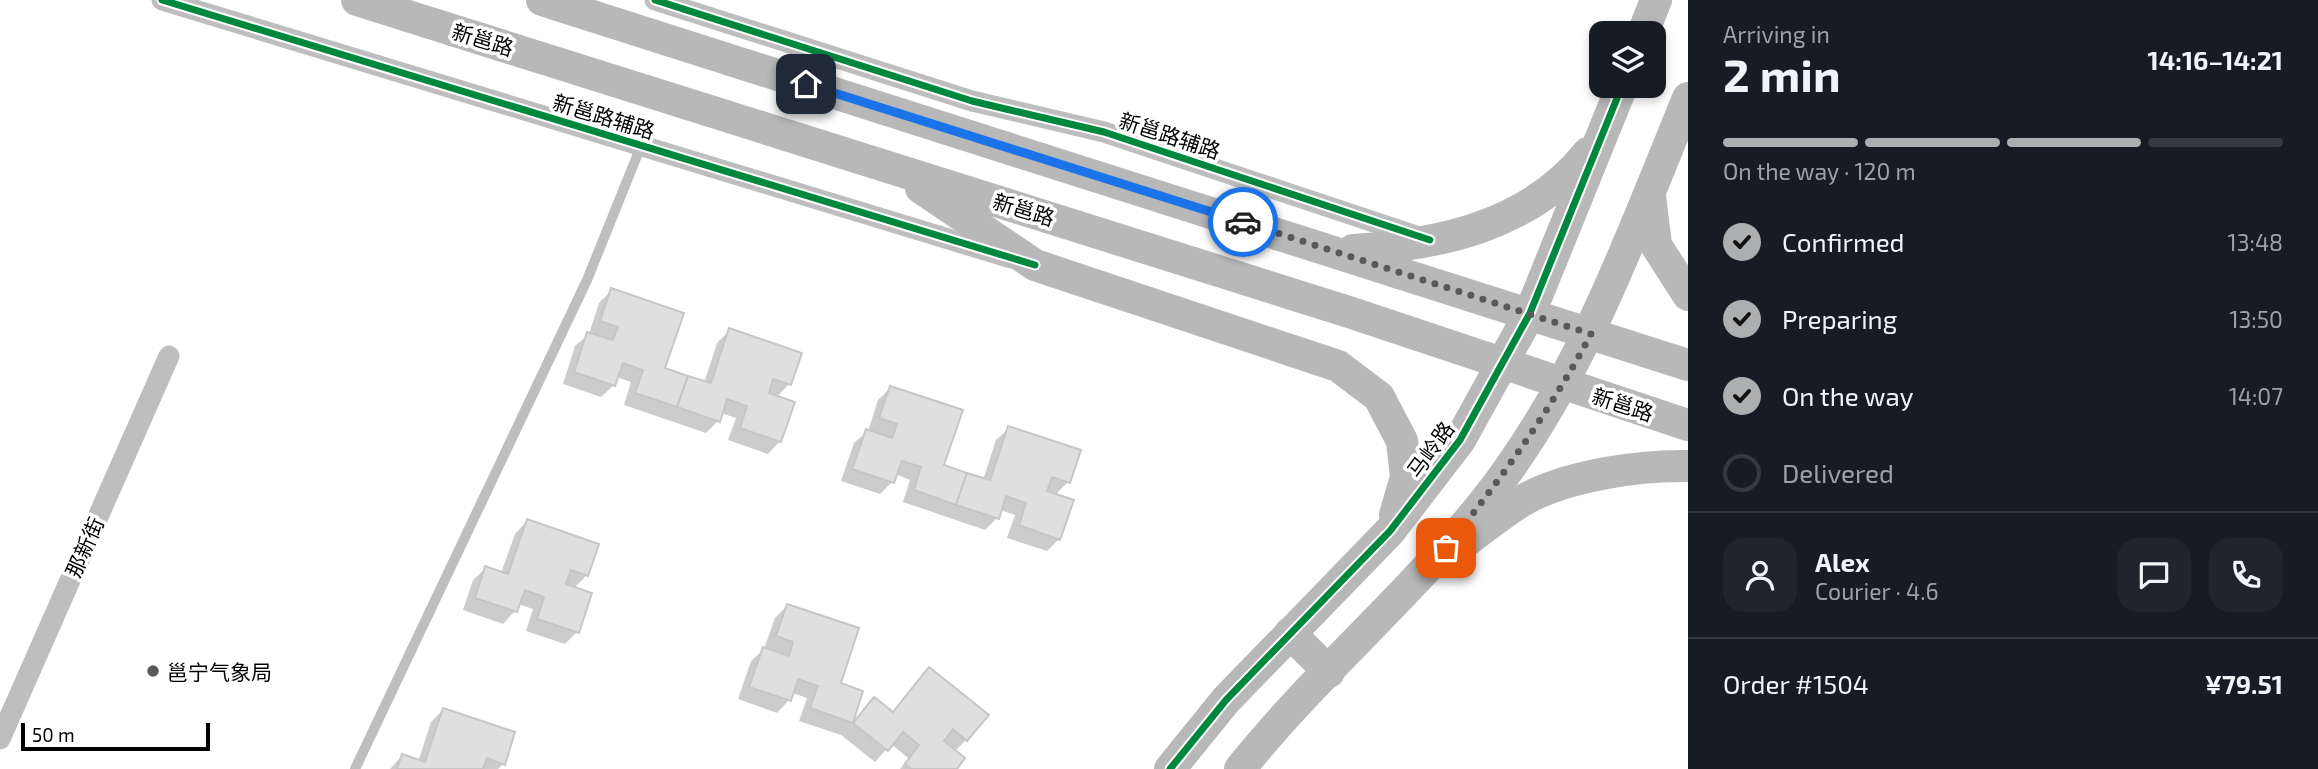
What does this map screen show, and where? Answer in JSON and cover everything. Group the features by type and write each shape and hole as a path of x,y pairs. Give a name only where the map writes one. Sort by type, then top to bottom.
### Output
{"main road":[{"name":"新邕路","path":"357,0 1349,312 1688,425"},
{"path":"542,0 1688,365"},
{"path":"1648,21 1656,0"},
{"name":"马岭路","path":"1170,769 1226,700 1390,531 1460,440 1530,313 1617,98"},
{"path":"1240,769 1265,738 1432,566 1506,474 1564,384 1591,334 1688,98"},
{"path":"1334,251 1385,248 1488,227 1537,201 1571,174 1602,134"},
{"path":"891,168 1035,265 1338,366 1379,397 1402,440 1406,477 1390,531"},
{"path":"1650,191 1656,245 1688,295"},
{"path":"1432,566 1533,495 1593,476 1680,468"},
{"path":"1290,633 1329,671"}],"street":[{"name":"新邕路辅路","path":"162,0 1035,265"},
{"name":"新邕路辅路","path":"655,0 972,101 1104,132 1430,240"},
{"name":"那新街","path":"0,739 169,356"}],"lane":[{"path":"355,769 587,280 641,146"}],"building":[{"path":"611,288 684,313 665,368 688,376 677,407 635,393 643,370 623,363 615,386 574,372 587,332 613,340 618,327 600,321"},
{"path":"729,328 802,353 791,385 773,379 769,393 795,402 781,442 740,428 747,406 727,399 720,422 677,407 688,376 711,383"},
{"path":"890,386 963,410 944,465 967,473 956,505 914,490 921,467 902,461 894,483 852,469 866,429 892,438 897,424 879,418"},
{"path":"1008,426 1081,450 1070,483 1052,477 1047,491 1074,500 1060,540 1019,525 1026,503 1006,496 999,519 956,505 967,473 990,480"},
{"path":"527,519 599,544 588,576 571,570 566,584 592,593 579,633 537,619 544,597 525,590 517,612 475,598 485,566 508,574"},
{"path":"787,604 859,628 841,683 863,691 853,723 810,708 818,686 798,679 791,701 749,687 763,647 789,656 793,642 776,636"},
{"path":"929,667 989,715 967,741 953,729 944,741 965,758 957,769 911,769 905,764 919,745 903,732 888,751 853,723 874,697 893,712"},
{"path":"443,708 515,732 505,765 487,758 483,769 397,769 402,754 425,762"}],"cycle path":[{"path":"162,0 1035,265"},
{"path":"655,0 972,101 1104,132 1430,240"},
{"path":"1170,769 1226,700 1390,531 1460,440 1530,313 1617,98"}],"way so far":[{"path":"1243,222 1591,334 1564,384 1506,474 1446,548"}],"place":[{"name":"邕宁气象局","path":"153,671"}],"route":[{"path":"806,84 1243,222"}]}
